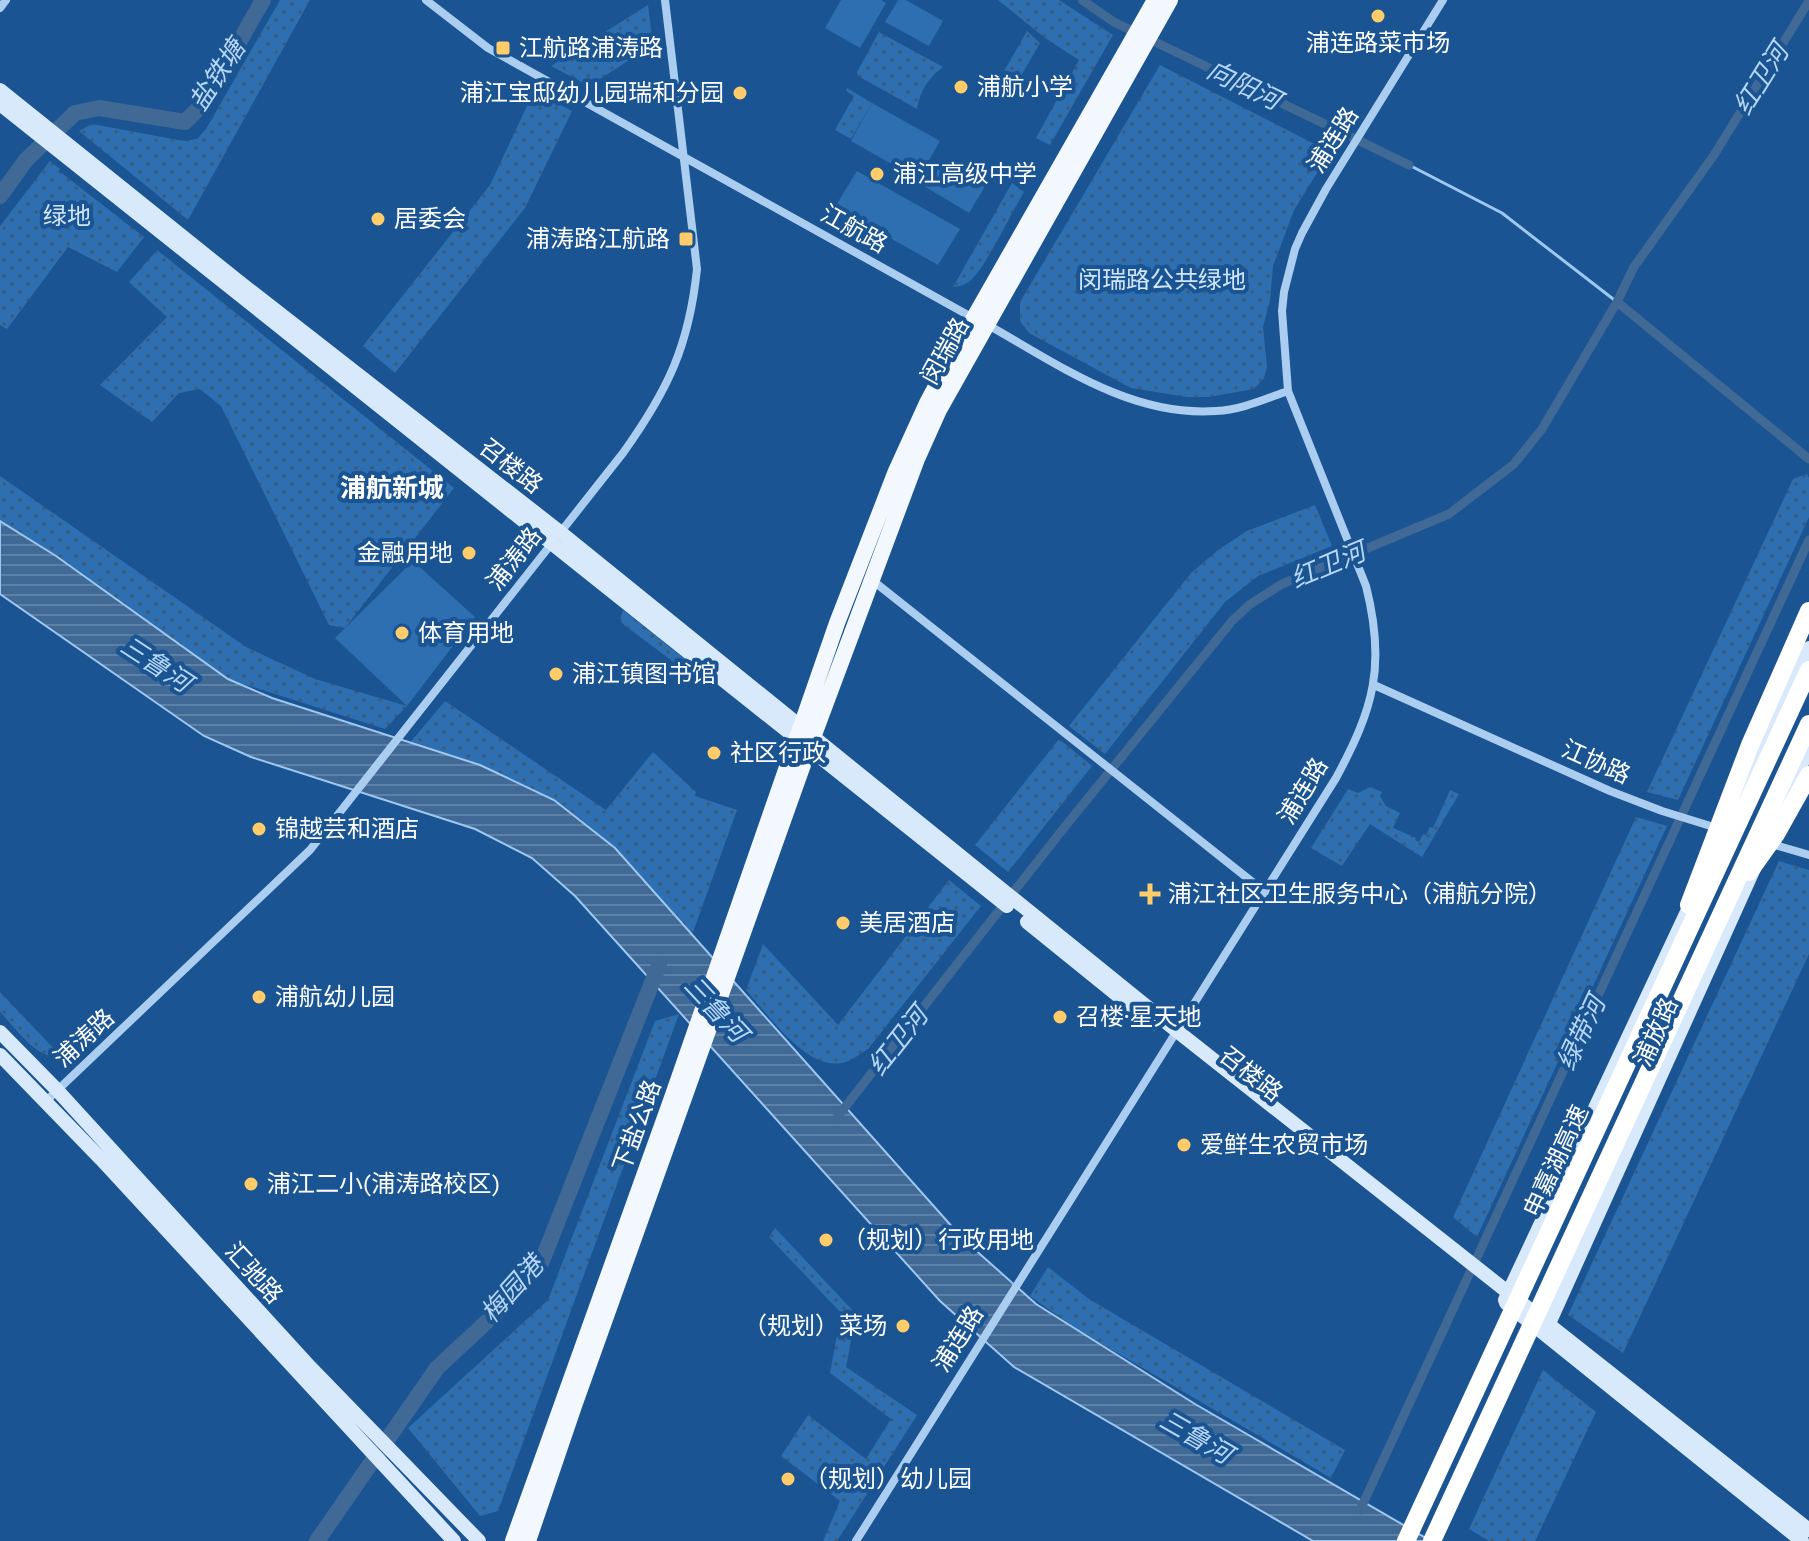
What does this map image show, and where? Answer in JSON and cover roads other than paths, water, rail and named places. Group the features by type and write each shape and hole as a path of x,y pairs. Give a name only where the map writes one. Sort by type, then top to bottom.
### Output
{"highway":[{"path":"1660,993 1677,935 1739,771 1809,611"},
{"name":"申嘉湖高速","path":"1406,1541 1809,670"},
{"name":"申嘉湖高速","path":"1432,1541 1809,724"},
{"path":"1724,906 1776,834 1809,775"}],"main road":[{"name":"闵瑞路","path":"1152,18 1155,0"},
{"name":"闵瑞路","path":"805,737 837,623 896,471 927,403 980,322 1152,18 1170,0"},
{"name":"闵瑞路","path":"805,737 872,580 923,447 980,322"},
{"name":"下盐公路","path":"528,1541 805,737"},
{"name":"下盐公路","path":"513,1541 700,1036"}],"street":[{"path":"0,8 6,0"},
{"name":"江航路","path":"426,0 488,48 1080,377 1146,405 1172,410 1216,412 1242,408 1288,391"},
{"name":"浦涛路","path":"45,1102 310,850 649,417 679,357 694,299 697,269 665,0"},
{"name":"浦连路","path":"856,1541 1265,892 1355,743 1367,713 1374,685 1376,636 1373,613 1288,391 1282,311 1289,269 1302,233 1443,0"},
{"name":"召楼路","path":"0,90 71,155 1506,1297"},
{"name":"召楼路","path":"0,104 30,120"},
{"path":"872,580 1265,892"},
{"path":"1802,1541 1506,1297 1732,832 1809,648"},
{"name":"江协路","path":"1374,685 1610,791 1732,832"},
{"name":"浦放路","path":"1546,1329 1759,840 1809,748"},
{"path":"1759,840 1809,855"},
{"name":"汇驰路","path":"0,1032 57,1090 310,1367 373,1442"},
{"name":"汇驰路","path":"0,1055 389,1459 479,1541"},
{"path":"1546,1329 1809,1530"},
{"name":"汇驰路","path":"389,1459 454,1541"}],"water":[{"name":"三鲁河","path":"0,521 56,556 228,679 272,698 480,765 554,800 615,848 963,1239 1036,1304 1195,1404 1431,1541 1313,1541 1014,1367 940,1301 575,896 532,858 475,829 251,757 204,736 0,594"}],"waterway":[{"name":"盐铁塘","path":"0,196 26,160 75,113 99,108 185,122 205,102 263,0"},
{"name":"向阳河","path":"1082,0 1114,22 1409,165"},
{"name":"红卫河","path":"838,1116 1063,829 1232,621 1249,605 1282,584 1449,514 1514,464 1542,429 1617,302 1634,267 1714,155 1809,1"},
{"path":"1409,165 1502,213 1617,302"},
{"name":"向阳河","path":"1617,302 1809,459"},
{"name":"绿带河","path":"1360,1510 1809,540"},
{"name":"梅园港","path":"317,1541 437,1368 494,1315 542,1261 659,965"}],"place":[{"name":"浦连路菜市场","path":"1378,16"},
{"name":"江航路浦涛路","path":"503,48"},
{"name":"浦航小学","path":"961,87"},
{"name":"浦江宝邸幼儿园瑞和分园","path":"740,93"},
{"name":"浦江高级中学","path":"877,174"},
{"name":"居委会","path":"378,219"},
{"name":"浦涛路江航路","path":"686,239"},
{"name":"金融用地","path":"469,553"},
{"name":"体育用地","path":"402,633"},
{"name":"浦江镇图书馆","path":"556,674"},
{"name":"社区行政","path":"714,753"},
{"name":"锦越芸和酒店","path":"259,829"},
{"name":"浦江社区卫生服务中心（浦航分院）","path":"1150,894"},
{"name":"美居酒店","path":"843,923"},
{"name":"浦航幼儿园","path":"259,997"},
{"name":"召楼·星天地","path":"1060,1017"},
{"name":"爱鲜生农贸市场","path":"1184,1145"},
{"name":"浦江二小(浦涛路校区)","path":"251,1184"},
{"name":"（规划）行政用地","path":"826,1240"},
{"name":"（规划）菜场","path":"903,1326"},
{"name":"（规划）幼儿园","path":"788,1479"}],"district":[{"name":"浦航新城","path":"392,488"}],"park label":[{"name":"绿地","path":"67,216"},
{"name":"闵瑞路公共绿地","path":"1162,280"}]}
